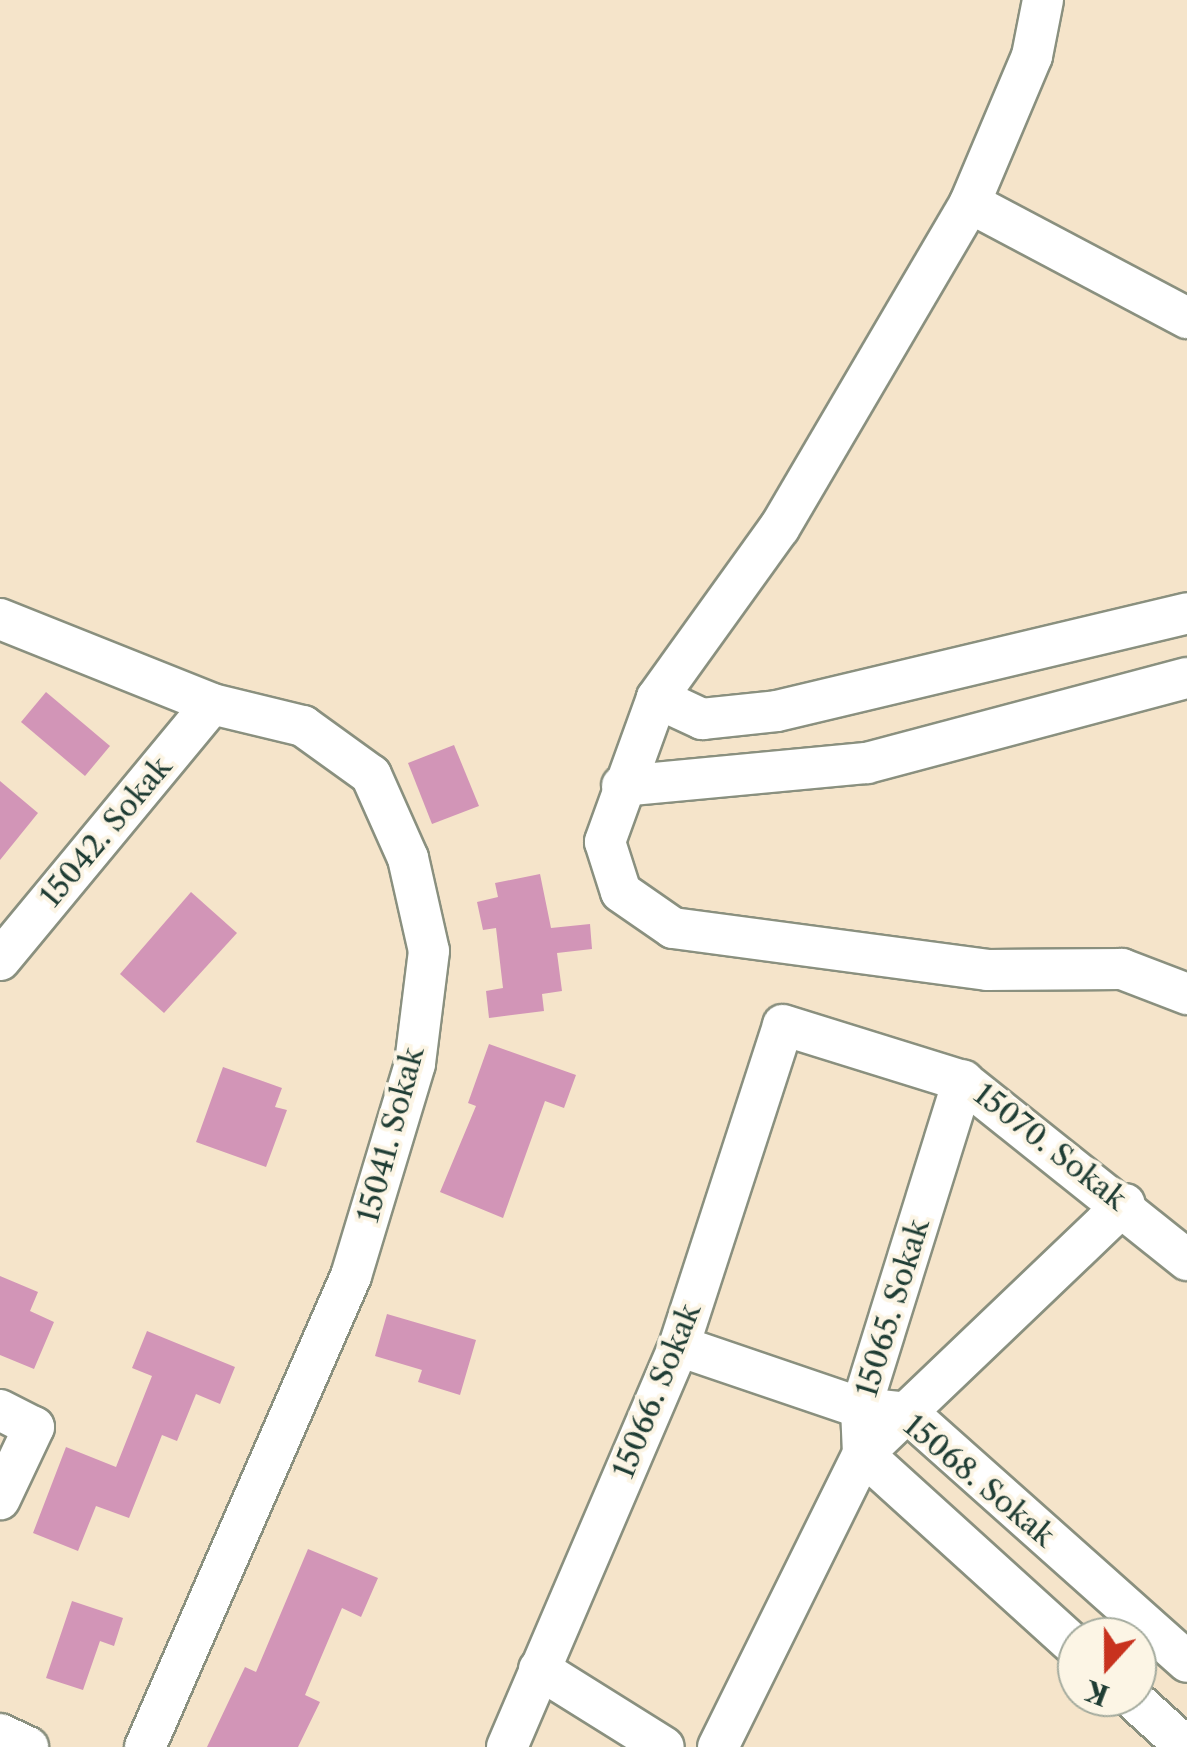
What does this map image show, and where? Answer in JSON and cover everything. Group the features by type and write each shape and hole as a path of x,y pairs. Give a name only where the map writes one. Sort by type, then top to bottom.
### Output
{"street":[{"path":"1044,0 1032,56 970,203 780,528 657,698 624,778 605,842 620,892 673,928 987,970 1122,969 1187,994"},
{"path":"970,203 1187,318"},
{"path":"657,698 702,718 777,711 1187,614"},
{"name":"15041. Sokak","path":"0,619 212,704 303,726 371,775 408,858 429,951 415,1064 351,1276 145,1747"},
{"path":"624,778 866,763 1187,678"},
{"name":"15042. Sokak","path":"0,960 212,704"},
{"name":"15070. Sokak","path":"782,1026 964,1081 1125,1204 1187,1260"},
{"name":"15066. Sokak","path":"507,1747 679,1346 782,1026"},
{"name":"15065. Sokak","path":"864,1454 861,1408 964,1081"},
{"path":"718,1747 864,1454 1125,1204"},
{"name":"15068. Sokak","path":"679,1346 861,1408 908,1413 1187,1662"},
{"path":"0,1410 34,1427 0,1499"},
{"name":"15068. Sokak","path":"864,1454 1057,1630"},
{"path":"539,1669 664,1747"},
{"path":"1153,1717 1186,1747"},
{"path":"0,1734 28,1747"}],"building":[{"path":"46,692 110,746 85,776 21,722"},
{"path":"454,745 479,806 432,824 408,763"},
{"path":"0,781 38,813 0,860"},
{"path":"540,874 551,928 590,924 592,949 557,953 562,991 542,994 544,1011 489,1018 486,991 503,988 496,928 483,930 477,902 498,897 495,883"},
{"path":"191,892 237,933 164,1013 120,974"},
{"path":"489,1044 576,1075 564,1108 545,1101 503,1218 440,1192 476,1106 468,1103"},
{"path":"223,1067 282,1088 275,1107 287,1110 266,1167 196,1142"},
{"path":"0,1276 38,1292 30,1311 54,1322 34,1369 0,1355"},
{"path":"387,1314 476,1340 460,1395 418,1382 422,1370 375,1356"},
{"path":"147,1331 235,1367 220,1404 196,1394 177,1441 162,1435 129,1518 96,1506 78,1551 33,1533 66,1447 116,1467 152,1376 132,1368"},
{"path":"308,1549 378,1578 361,1617 342,1608 305,1695 320,1702 298,1747 207,1747 245,1667 256,1672"},
{"path":"72,1601 123,1618 114,1646 100,1641 83,1690 46,1678"}]}
